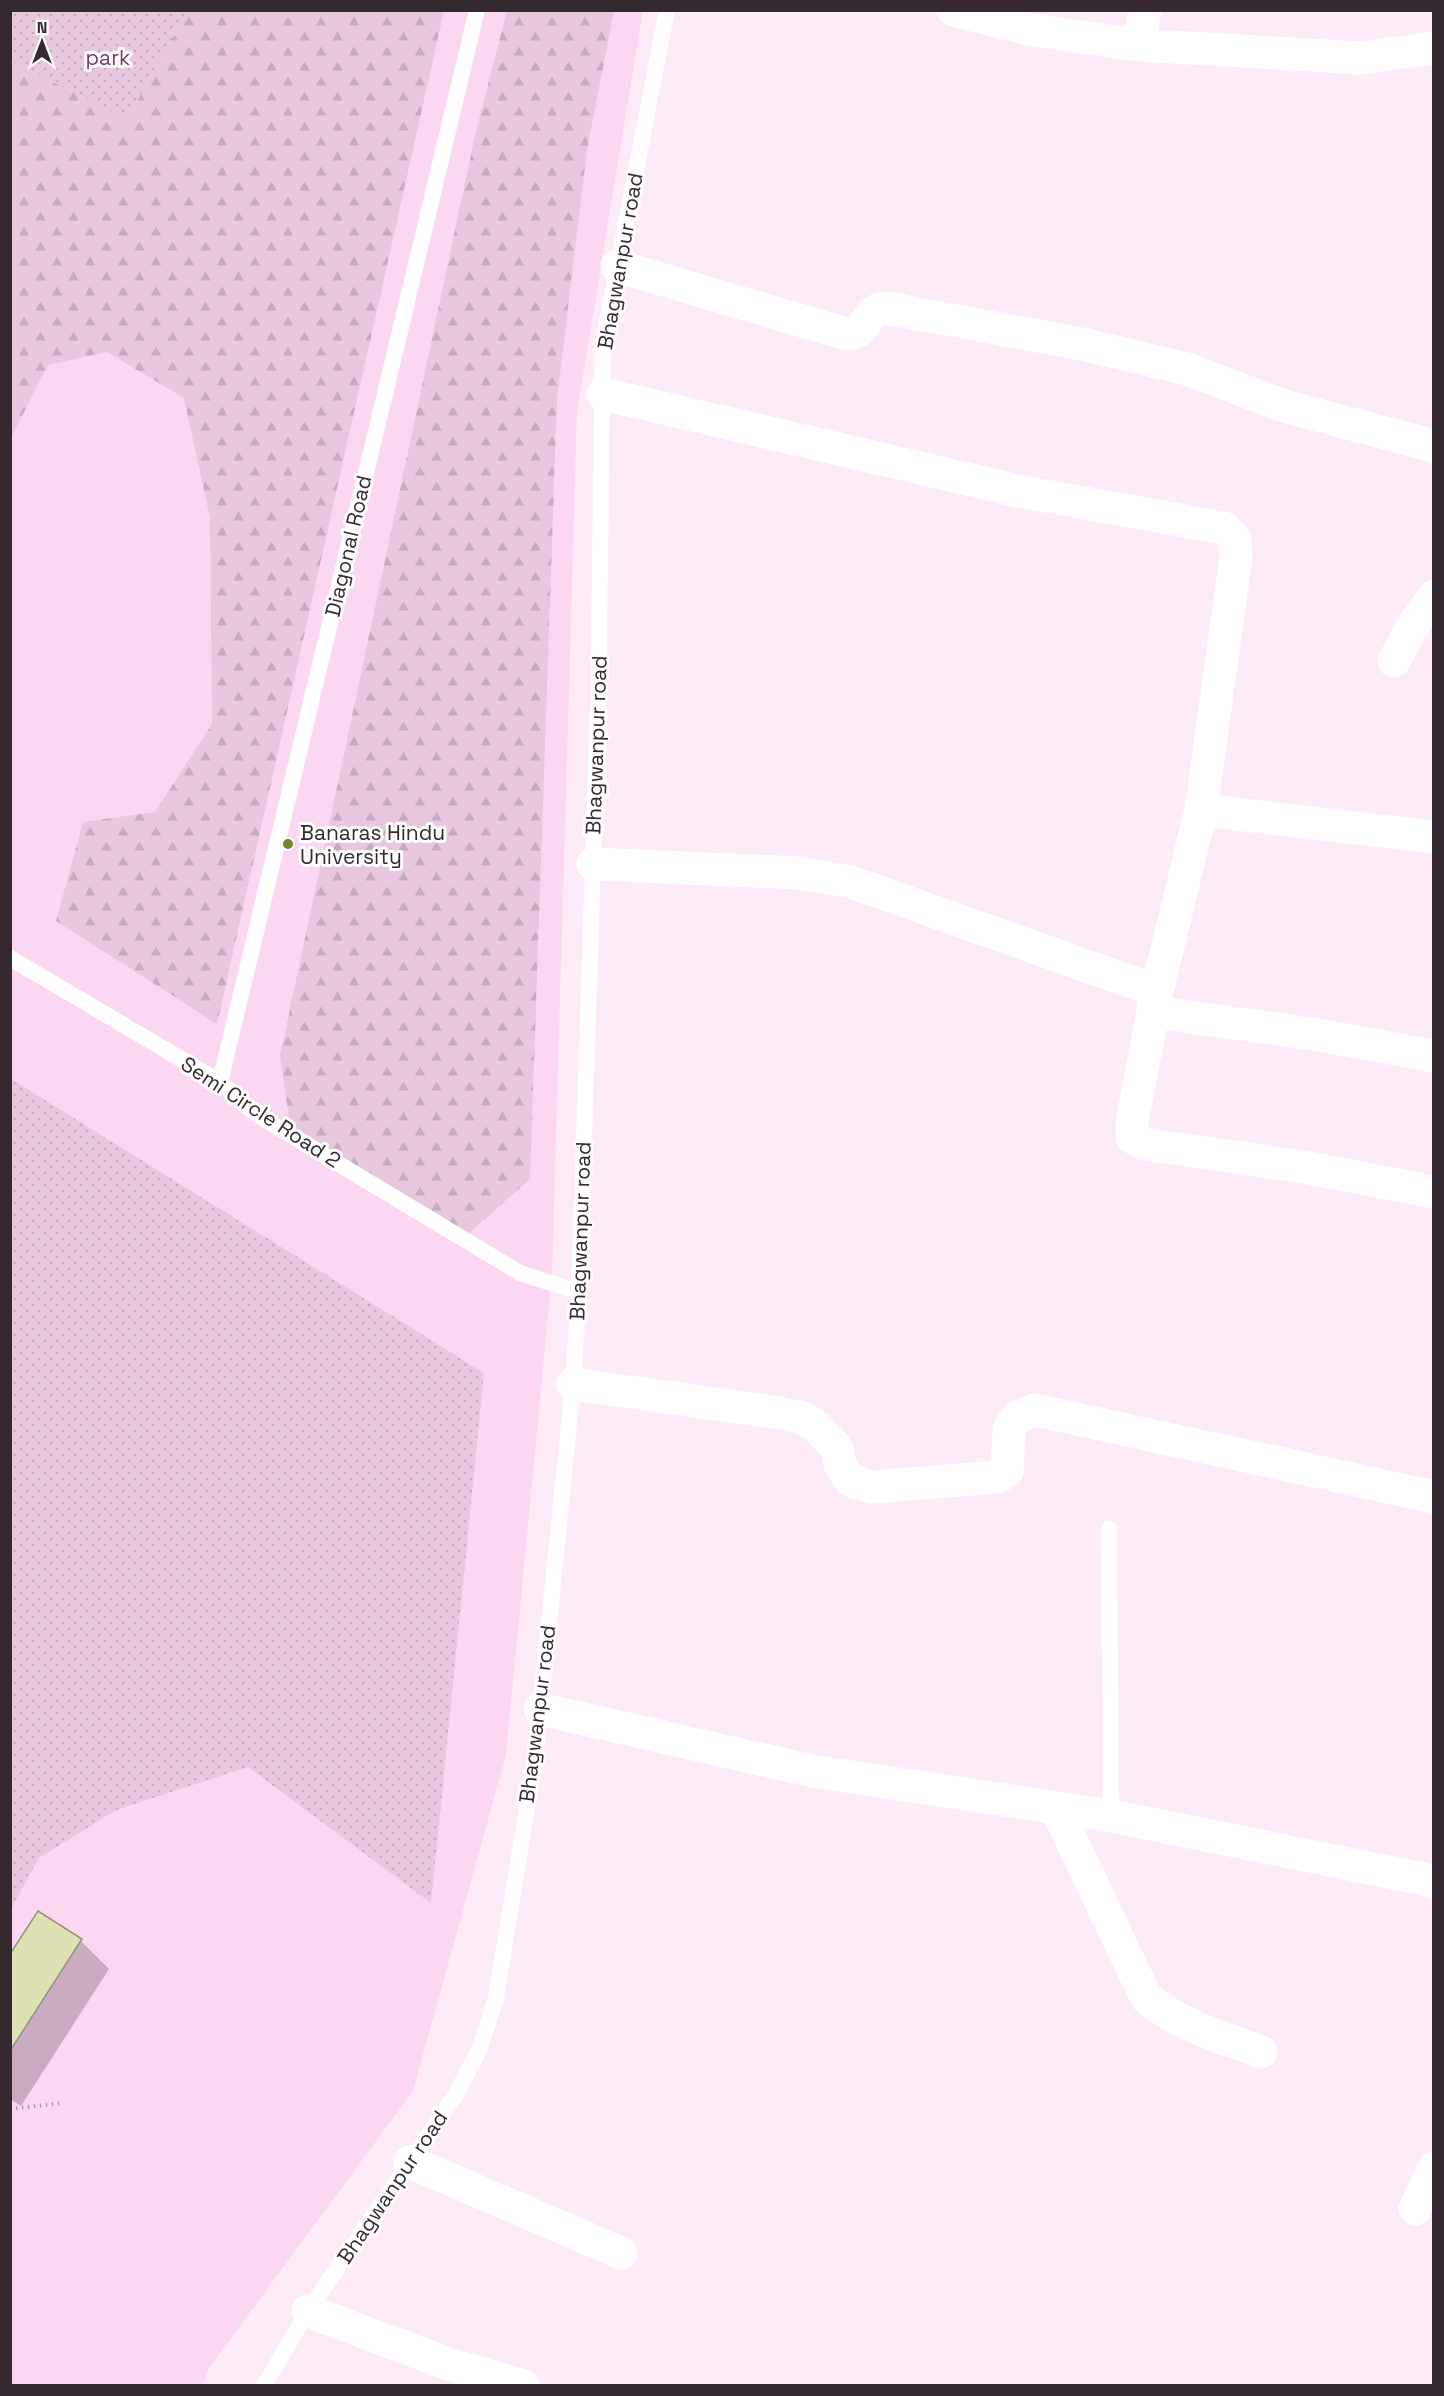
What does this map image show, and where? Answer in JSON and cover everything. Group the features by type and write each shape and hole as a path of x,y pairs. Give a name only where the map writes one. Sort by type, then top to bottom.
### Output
{"street":[{"path":"954,10 1032,30 1138,45 1361,58 1404,54 1434,48"},
{"path":"1138,45 1145,10"},
{"path":"617,266 846,334 855,334 861,330 869,316 877,309 886,308 1082,344 1187,369 1284,406 1434,446"},
{"path":"603,394 1018,491 1224,528 1235,539 1236,557 1201,810 1155,1002 1132,1122 1132,1137 1144,1144 1304,1167 1434,1192"},
{"path":"1394,661 1414,624 1434,596"},
{"path":"1201,810 1434,837"},
{"path":"593,864 801,873 851,882 1155,1002 1434,1056"},
{"path":"573,1384 803,1418 817,1427 837,1448 840,1465 851,1481 871,1487 998,1477 1007,1471 1009,1429 1017,1417 1035,1410 1434,1497"},
{"path":"540,1709 812,1771 1111,1816 1424,1879 1434,1883"},
{"path":"1056,1808 1146,1997 1163,2012 1261,2052"},
{"path":"410,2162 621,2253"},
{"path":"1415,2209 1434,2168"},
{"path":"308,2311 446,2363 523,2385"}],"lane":[{"name":"Diagonal Road","path":"220,1082 477,10"},
{"name":"Bhagwanpur road","path":"264,2385 308,2311 456,2094 479,2050 496,1998 536,1751 573,1384 579,1292 598,709 603,342 667,10"},
{"name":"Semi Circle Road 2","path":"10,958 220,1082 256,1114 520,1272 579,1292"},
{"path":"1109,1528 1111,1816"}],"path":[{"path":"10,2109 63,2103"}],"shaded area":[{"name":"Banaras Hindu University","path":"11,11 643,11 577,412 552,1275 506,1755 413,2091 209,2368 203,2385 11,2386"}],"green space":[{"name":"park","path":"10,11 188,11 127,119 11,61"},
{"path":"188,11 444,11 217,1024 56,921 83,822 155,812 212,724 210,518 184,398 107,352 48,365 10,440 11,61 127,119"},
{"path":"507,11 614,11 587,150 557,399 530,1179 468,1234 293,1145 280,1056 476,131"},
{"path":"11,1079 484,1373 431,1903 248,1767 116,1810 39,1858 11,1909"}],"building":[{"path":"38,1911 82,1939 10,2051 10,1954"}],"place":[{"name":"Banaras Hindu University","path":"288,844"}]}
